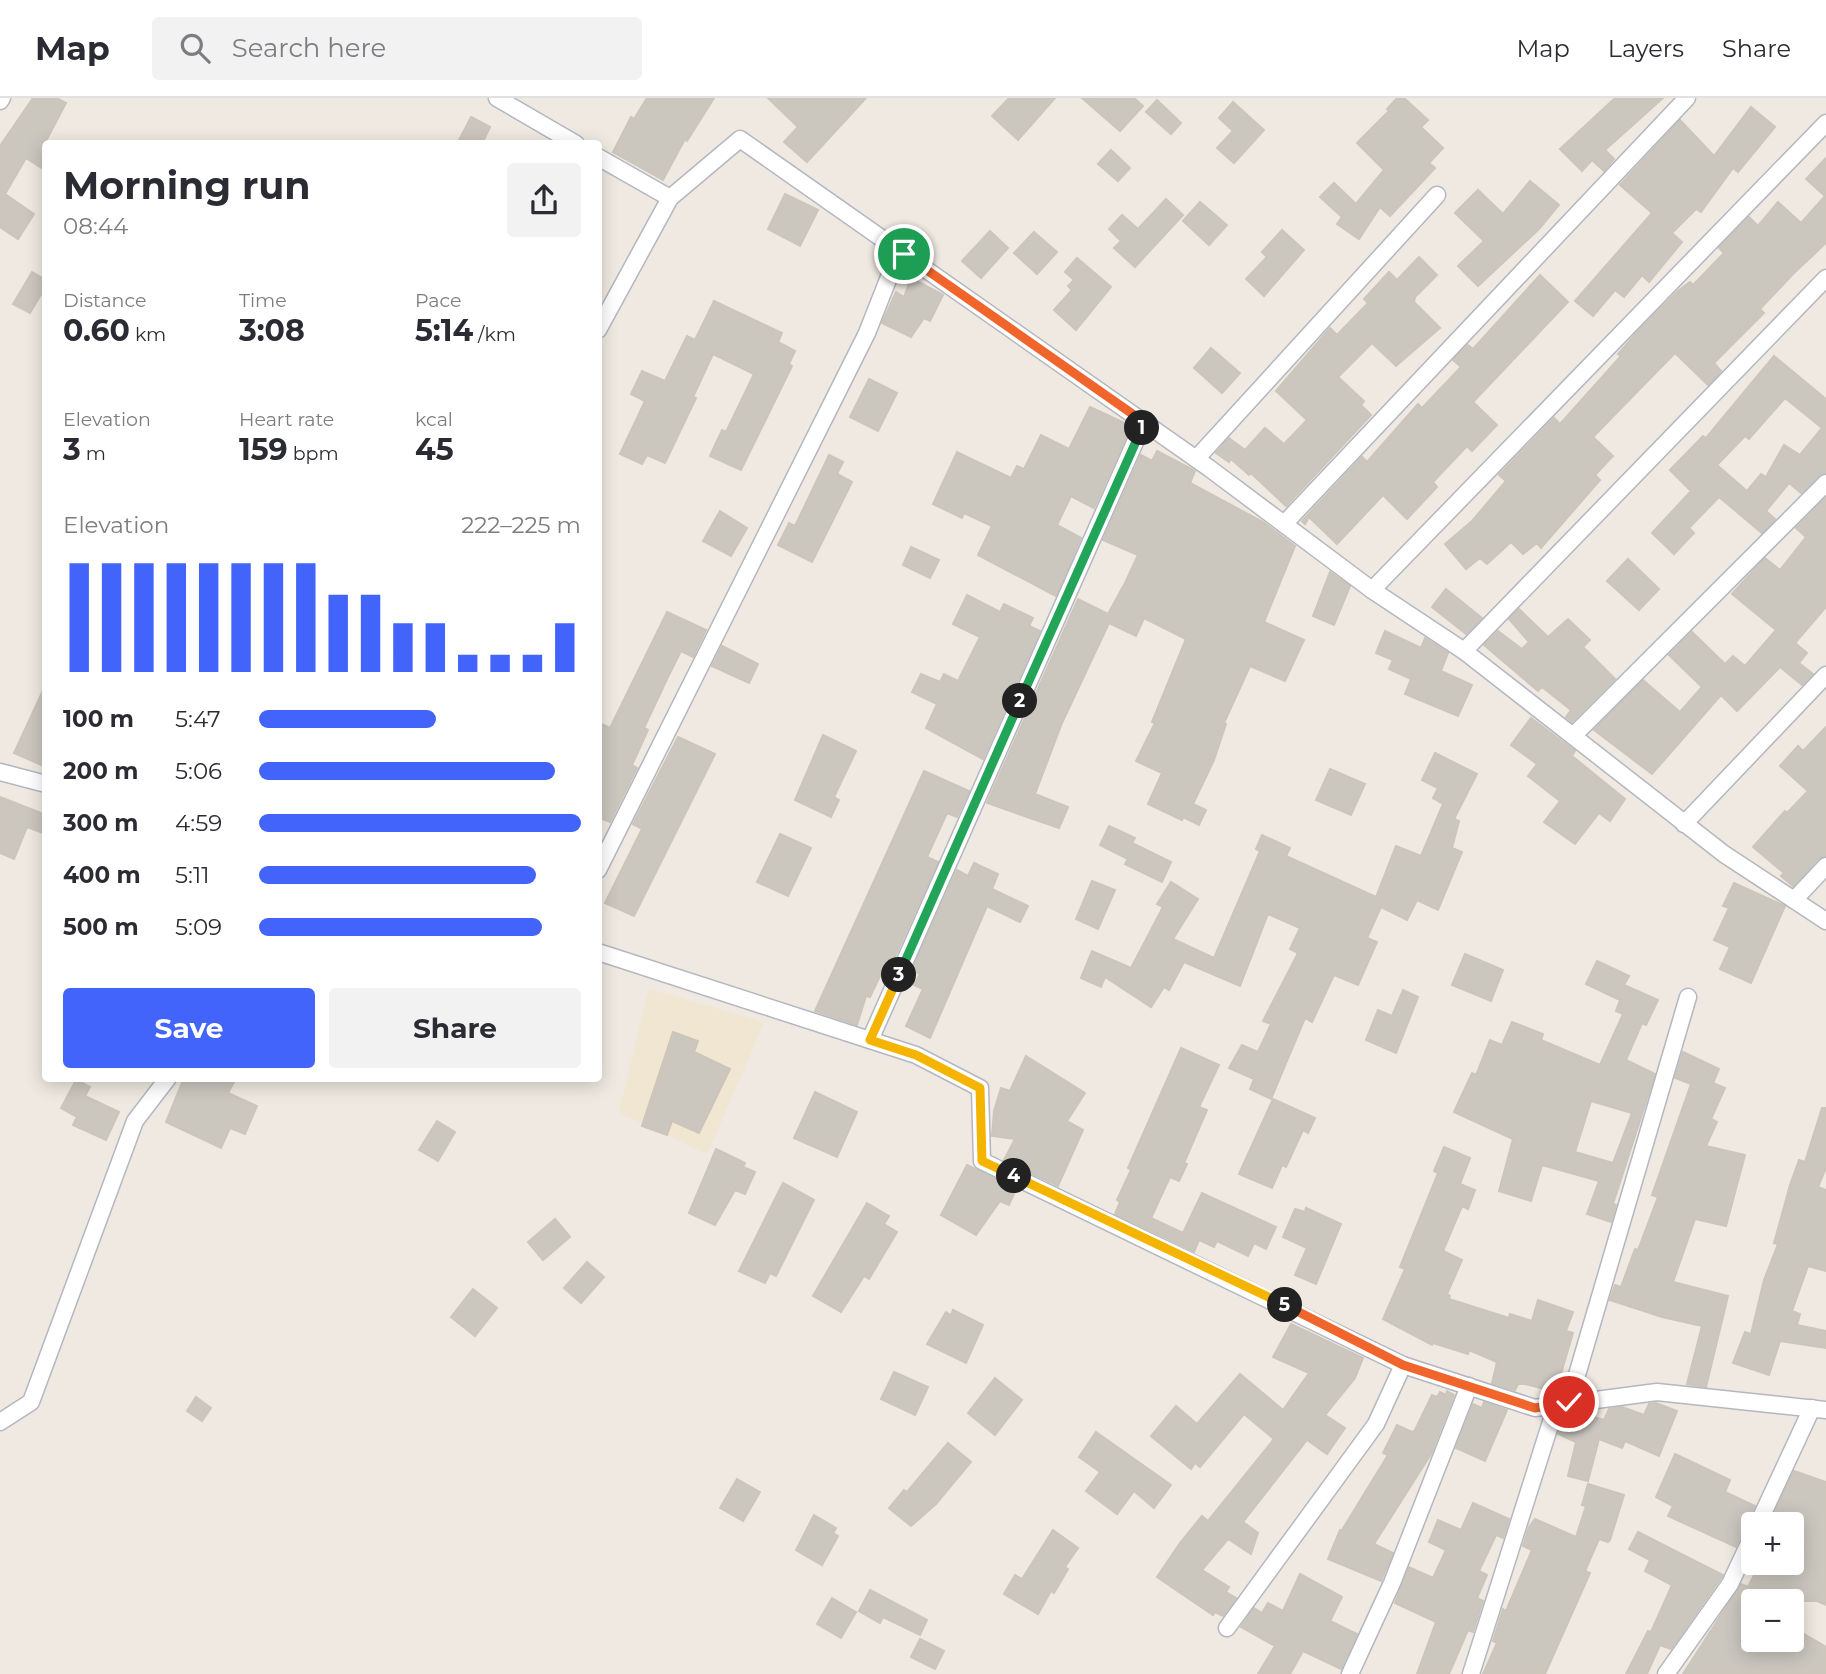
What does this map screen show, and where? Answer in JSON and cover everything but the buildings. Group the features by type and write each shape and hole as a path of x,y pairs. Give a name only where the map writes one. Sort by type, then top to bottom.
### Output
{"street":[{"path":"498,98 569,140"},
{"path":"1284,524 1687,98"},
{"path":"1372,590 1826,123"},
{"path":"602,323 670,198 740,139 1196,459 1372,590 1464,651 1684,824 1826,920"},
{"path":"602,159 670,198"},
{"path":"1196,459 1437,195"},
{"path":"602,862 867,333 891,272 904,254"},
{"path":"1464,651 1826,278"},
{"path":"870,1040 1144,422"},
{"path":"1573,736 1826,483"},
{"path":"1684,824 1826,675"},
{"path":"0,772 42,783"},
{"path":"1794,900 1826,866"},
{"path":"602,952 916,1055 980,1088 982,1161 1403,1365 1535,1408 1563,1402 1657,1392 1819,1409 1764,1512"},
{"path":"1471,1674 1563,1402 1688,997"},
{"path":"0,1422 31,1402 135,1121 166,1082"},
{"path":"1227,1628 1376,1424 1403,1365"},
{"path":"1350,1674 1392,1583 1469,1387"},
{"path":"1666,1674 1730,1584 1741,1561"}],"shaded area":[{"path":"649,989 764,1022 707,1154 619,1113"}],"route":[{"path":"904,254 1144,422 870,1040 916,1055 980,1088 982,1161 1283,1304 1403,1365 1535,1408 1569,1402"}]}
